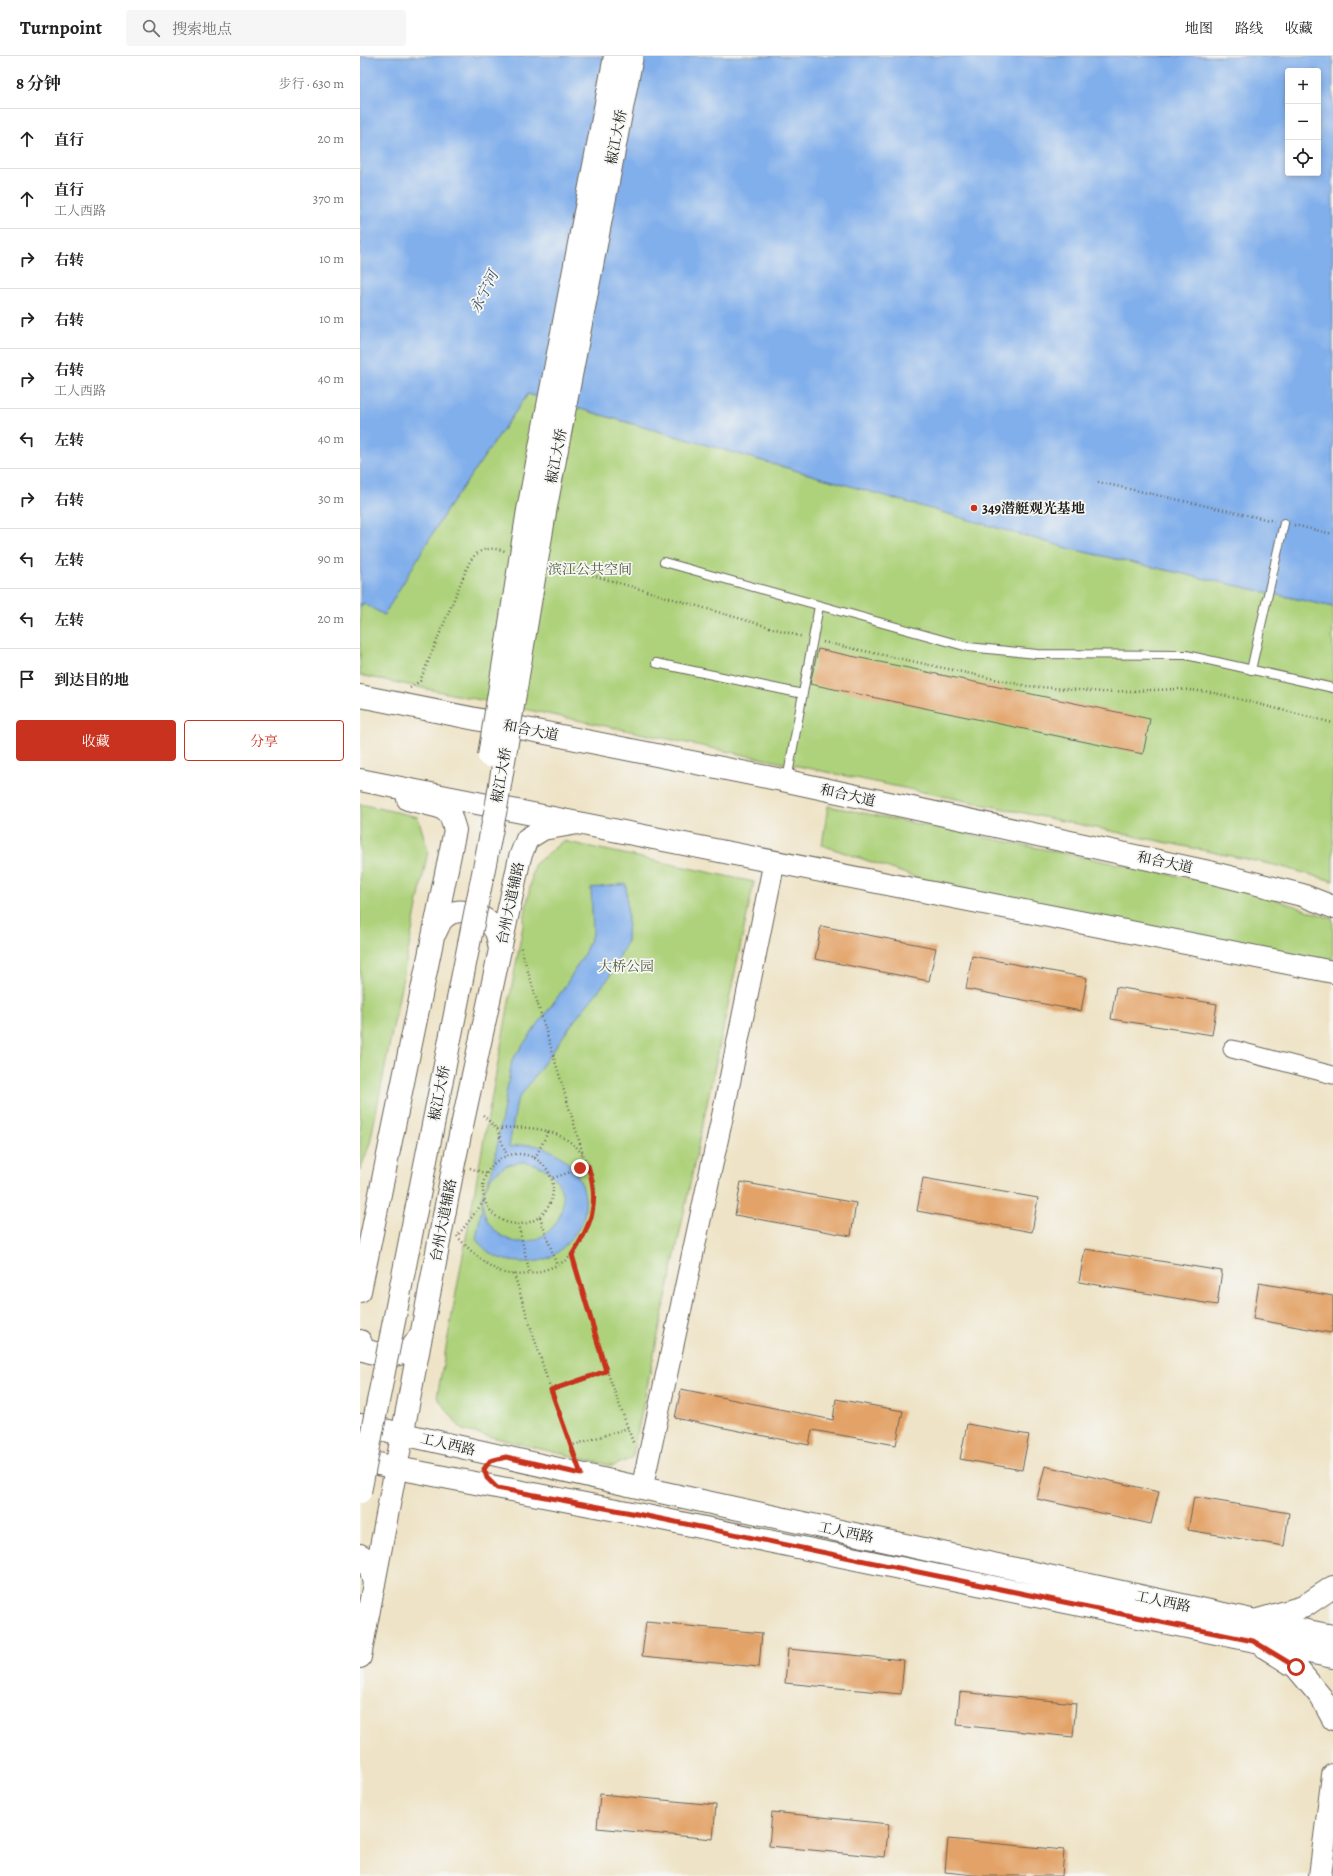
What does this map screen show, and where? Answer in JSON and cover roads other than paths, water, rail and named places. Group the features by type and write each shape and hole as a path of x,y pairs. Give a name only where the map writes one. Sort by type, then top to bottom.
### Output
{"main road":[{"name":"椒江大桥","path":"360,1416 482,800 528,510 615,56"},
{"name":"椒江大桥","path":"360,1492 497,803 545,512 632,56"},
{"name":"和合大道","path":"360,696 787,781 1209,872 1302,895 1333,907"},
{"path":"360,780 774,863 1333,972"},
{"path":"360,788 440,807 450,814 455,830 360,1291"},
{"name":"台州大道辅路","path":"360,1657 467,1099 510,946 520,857 527,839 543,829 578,823"},
{"path":"434,933 445,917 454,912 470,912 488,922 510,946"},
{"path":"360,1341 364,1350 381,1356 393,1355 411,1348 422,1333"},
{"name":"工人西路","path":"360,1425 642,1488 1255,1631 1333,1657"},
{"path":"497,1488 487,1478 484,1469 490,1461 506,1457"},
{"name":"工人西路","path":"360,1460 497,1488 1255,1631 1333,1636"},
{"path":"360,1555 369,1561 374,1585"},
{"path":"1333,1587 1303,1606 1255,1631 1296,1667 1320,1697 1333,1719"},
{"path":"1320,1876 1333,1775"}],"street":[{"path":"642,1488 724,1109 774,863"},
{"path":"1232,1050 1333,1075"}],"lane":[{"path":"1252,670 1284,523"},
{"path":"664,562 968,647 1037,654 1186,655 1333,688"},
{"path":"787,781 819,606"},
{"path":"656,663 803,694"}],"water":[{"name":"永宁河","path":"360,56 1333,56 1333,607 1071,549 528,394 446,511 384,615 363,603 360,608"},
{"path":"626,884 628,917 627,942 608,979 574,1021 517,1101 509,1147 533,1145 546,1148 567,1162 576,1172 581,1184 585,1196 585,1209 582,1222 578,1230 558,1252 543,1260 530,1262 508,1261 485,1249 476,1239 482,1207 482,1196 492,1171 512,1060 564,988 584,954 593,932 591,888","holes":["523,1162 536,1165 548,1171 557,1182 562,1193 562,1205 559,1217 553,1227 544,1235 532,1240 517,1242 502,1236 491,1226 485,1215 483,1203 484,1191 490,1180 498,1171 509,1165"]}],"place":[{"name":"349潜艇观光基地","path":"974,508"}],"park label":[{"name":"滨江公共空间","path":"590,569"},
{"name":"大桥公园","path":"626,966"}]}
